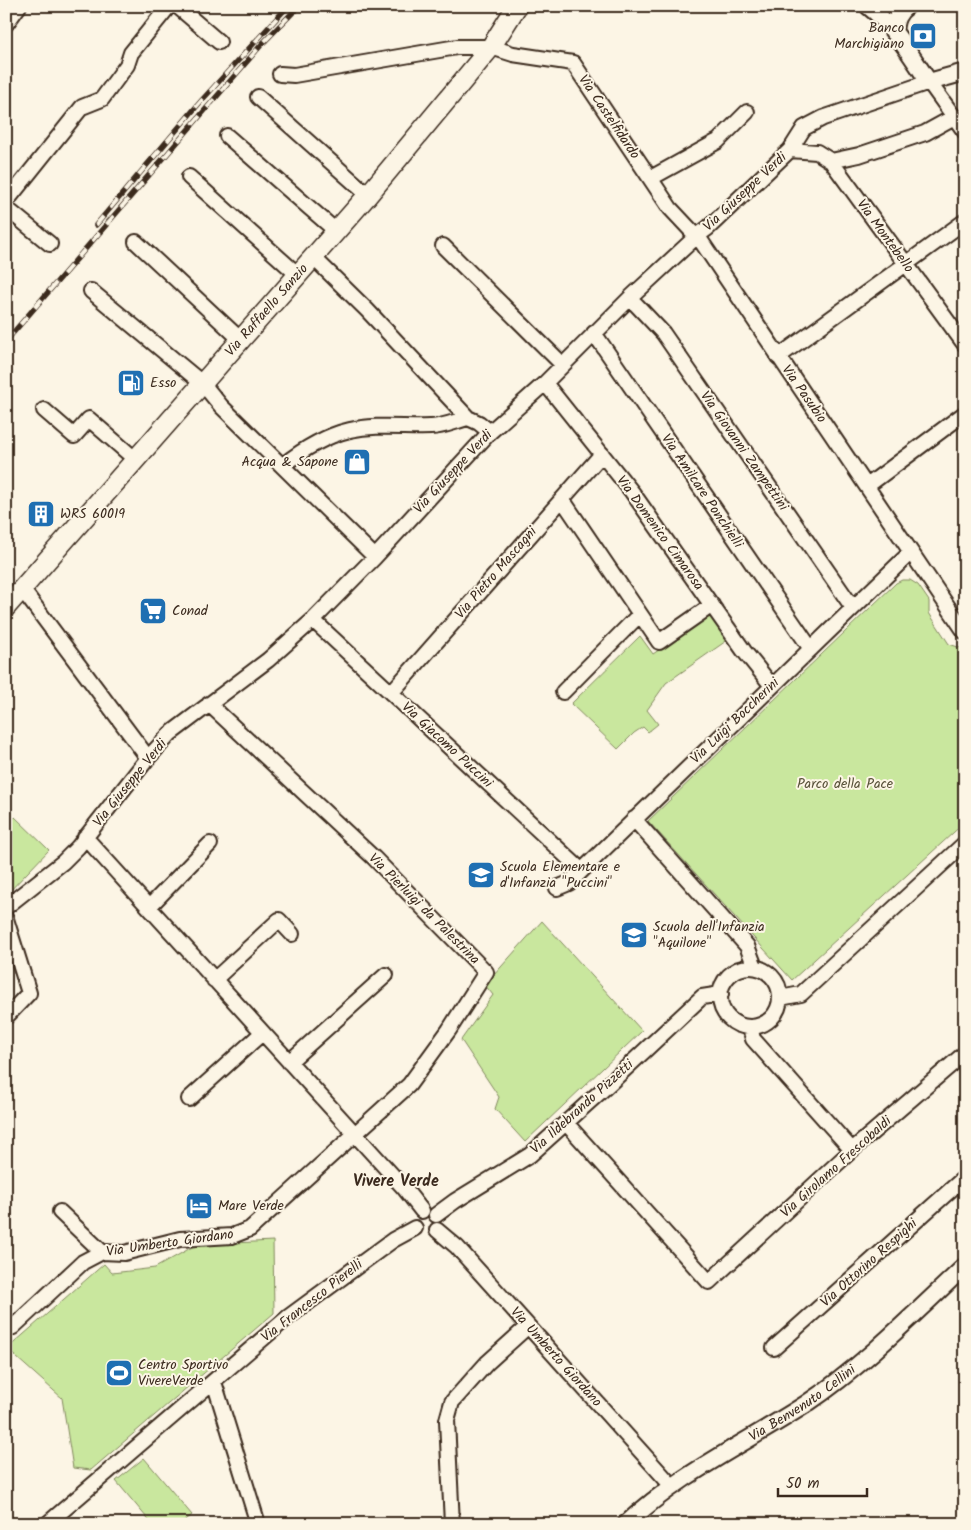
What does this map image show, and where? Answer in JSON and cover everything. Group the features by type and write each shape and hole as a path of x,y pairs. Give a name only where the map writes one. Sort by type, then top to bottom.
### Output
{"main road":[{"name":"Via Raffaello Sanzio","path":"6,607 368,195 492,47 517,6"}],"street":[{"path":"6,24 19,6"},
{"path":"6,202 82,107 102,99 126,65 131,53 169,6"},
{"path":"177,6 219,42"},
{"path":"868,6 894,32 965,132"},
{"path":"894,32 896,19 907,6"},
{"name":"Via Castelfidardo","path":"280,74 294,76 457,47 492,47 513,54 573,63 670,208 697,236"},
{"path":"929,82 965,72"},
{"name":"Via Giuseppe Verdi","path":"6,906 63,862 86,837 148,758 170,734 268,660 313,620 490,432 545,383 630,298 708,228 790,150 804,128 823,118 929,82"},
{"path":"258,97 368,195"},
{"path":"651,178 718,141 747,112"},
{"path":"790,150 817,152 831,161 859,155 925,133 954,118"},
{"path":"227,136 336,231"},
{"name":"Via Montebello","path":"831,161 965,345"},
{"path":"189,176 298,275"},
{"path":"6,208 50,244"},
{"path":"778,357 965,221"},
{"name":"Via Pasubio","path":"697,236 965,632"},
{"path":"136,242 241,340"},
{"path":"443,246 563,365"},
{"path":"313,257 367,310 468,418 479,423 490,432"},
{"path":"92,291 203,384 221,406 374,557"},
{"name":"Via Giovanni Zampettini","path":"630,298 663,333 853,608"},
{"name":"Via Amilcare Ponchielli","path":"594,333 811,649"},
{"name":"Via Domenico Cimarosa","path":"545,383 632,492 744,651 772,686"},
{"path":"44,410 74,436 89,420 136,460"},
{"path":"867,486 965,413"},
{"path":"282,466 298,453 320,441 350,430 379,427 433,427 468,418"},
{"name":"Via Pietro Mascagni","path":"391,693 602,454"},
{"path":"562,499 659,642 712,605"},
{"name":"Via Luigi Boccherini","path":"558,888 568,883 912,552"},
{"path":"22,589 148,758"},
{"path":"562,692 640,614"},
{"name":"Via Giacomo Puccini","path":"313,620 581,870"},
{"name":"Via Pierluigi da Palestrina","path":"209,704 374,858 486,972 449,1030 409,1086 355,1134"},
{"path":"634,819 748,946 755,967"},
{"path":"86,837 404,1188 422,1211"},
{"path":"780,998 801,994 965,843"},
{"path":"149,908 210,844"},
{"path":"6,919 29,993 7,1016"},
{"path":"214,980 279,920 292,934"},
{"path":"755,967 770,974 779,989 779,1007 768,1022 760,1026 740,1026 725,1013 721,1004 723,985 728,977 736,971 755,967"},
{"path":"289,1062 386,974"},
{"name":"Via Ildebrando Pizzetti","path":"436,1215 454,1200 530,1154 702,997 721,994"},
{"path":"750,1027 753,1039 852,1150"},
{"path":"189,1099 262,1033"},
{"name":"Via Girolamo Frescobaldi","path":"566,1123 709,1282 852,1150 965,1053"},
{"name":"Via Umberto Giordano","path":"6,1330 13,1327 83,1262 102,1252 124,1252 180,1239 232,1236 250,1229 355,1134"},
{"name":"Via Ottorino Respighi","path":"774,1348 965,1177"},
{"path":"428,1210 436,1215 440,1224 437,1230 432,1235 426,1236 419,1233 415,1228 414,1222 417,1215 422,1211 428,1210"},
{"path":"60,1212 102,1252"},
{"name":"Via Francesco Pierelli","path":"47,1524 287,1318 393,1240 415,1228"},
{"name":"Via Umberto Giordano","path":"437,1230 457,1247 672,1486"},
{"name":"Via Benvenuto Cellini","path":"626,1524 672,1486 807,1403 840,1379 873,1352 965,1266"},
{"path":"452,1524 447,1420 452,1402 487,1362 528,1326"},
{"path":"214,1382 258,1524"}],"green space":[{"name":"Parco della Pace","path":"902,580 910,580 918,585 929,601 929,613 949,644 961,648 965,654 965,822 792,980 648,821 896,583"},
{"path":"711,614 729,639 666,683 647,710 658,724 648,732 643,727 618,749 571,704 640,636 653,654"},
{"path":"15,817 49,850 6,895 6,826"},
{"path":"542,921 642,1031 525,1142 495,1109 499,1097 461,1040 493,995 485,985"},
{"name":"Centro Sportivo VivereVerde","path":"273,1241 274,1313 91,1470 73,1468 62,1398 7,1349 104,1264 112,1273 155,1268 196,1245"},
{"path":"144,1458 192,1515 181,1524 152,1524 116,1481"}],"railway":[{"path":"96,225 202,100 288,6"},
{"path":"6,341 262,44 299,6"}],"place":[{"name":"Banco Marchigiano","path":"923,36"},
{"name":"Esso","path":"131,383"},
{"name":"Acqua & Sapone","path":"357,462"},
{"name":"WRS 60019","path":"41,514"},
{"name":"Conad","path":"153,611"},
{"name":"Scuola Elementare e d'Infanzia \"Puccini\"","path":"481,875"},
{"name":"Scuola dell'Infanzia \"Aquilone\"","path":"634,935"},
{"name":"Mare Verde","path":"199,1206"},
{"name":"Centro Sportivo VivereVerde","path":"119,1373"}],"district":[{"name":"Vivere Verde","path":"396,1181"}]}
